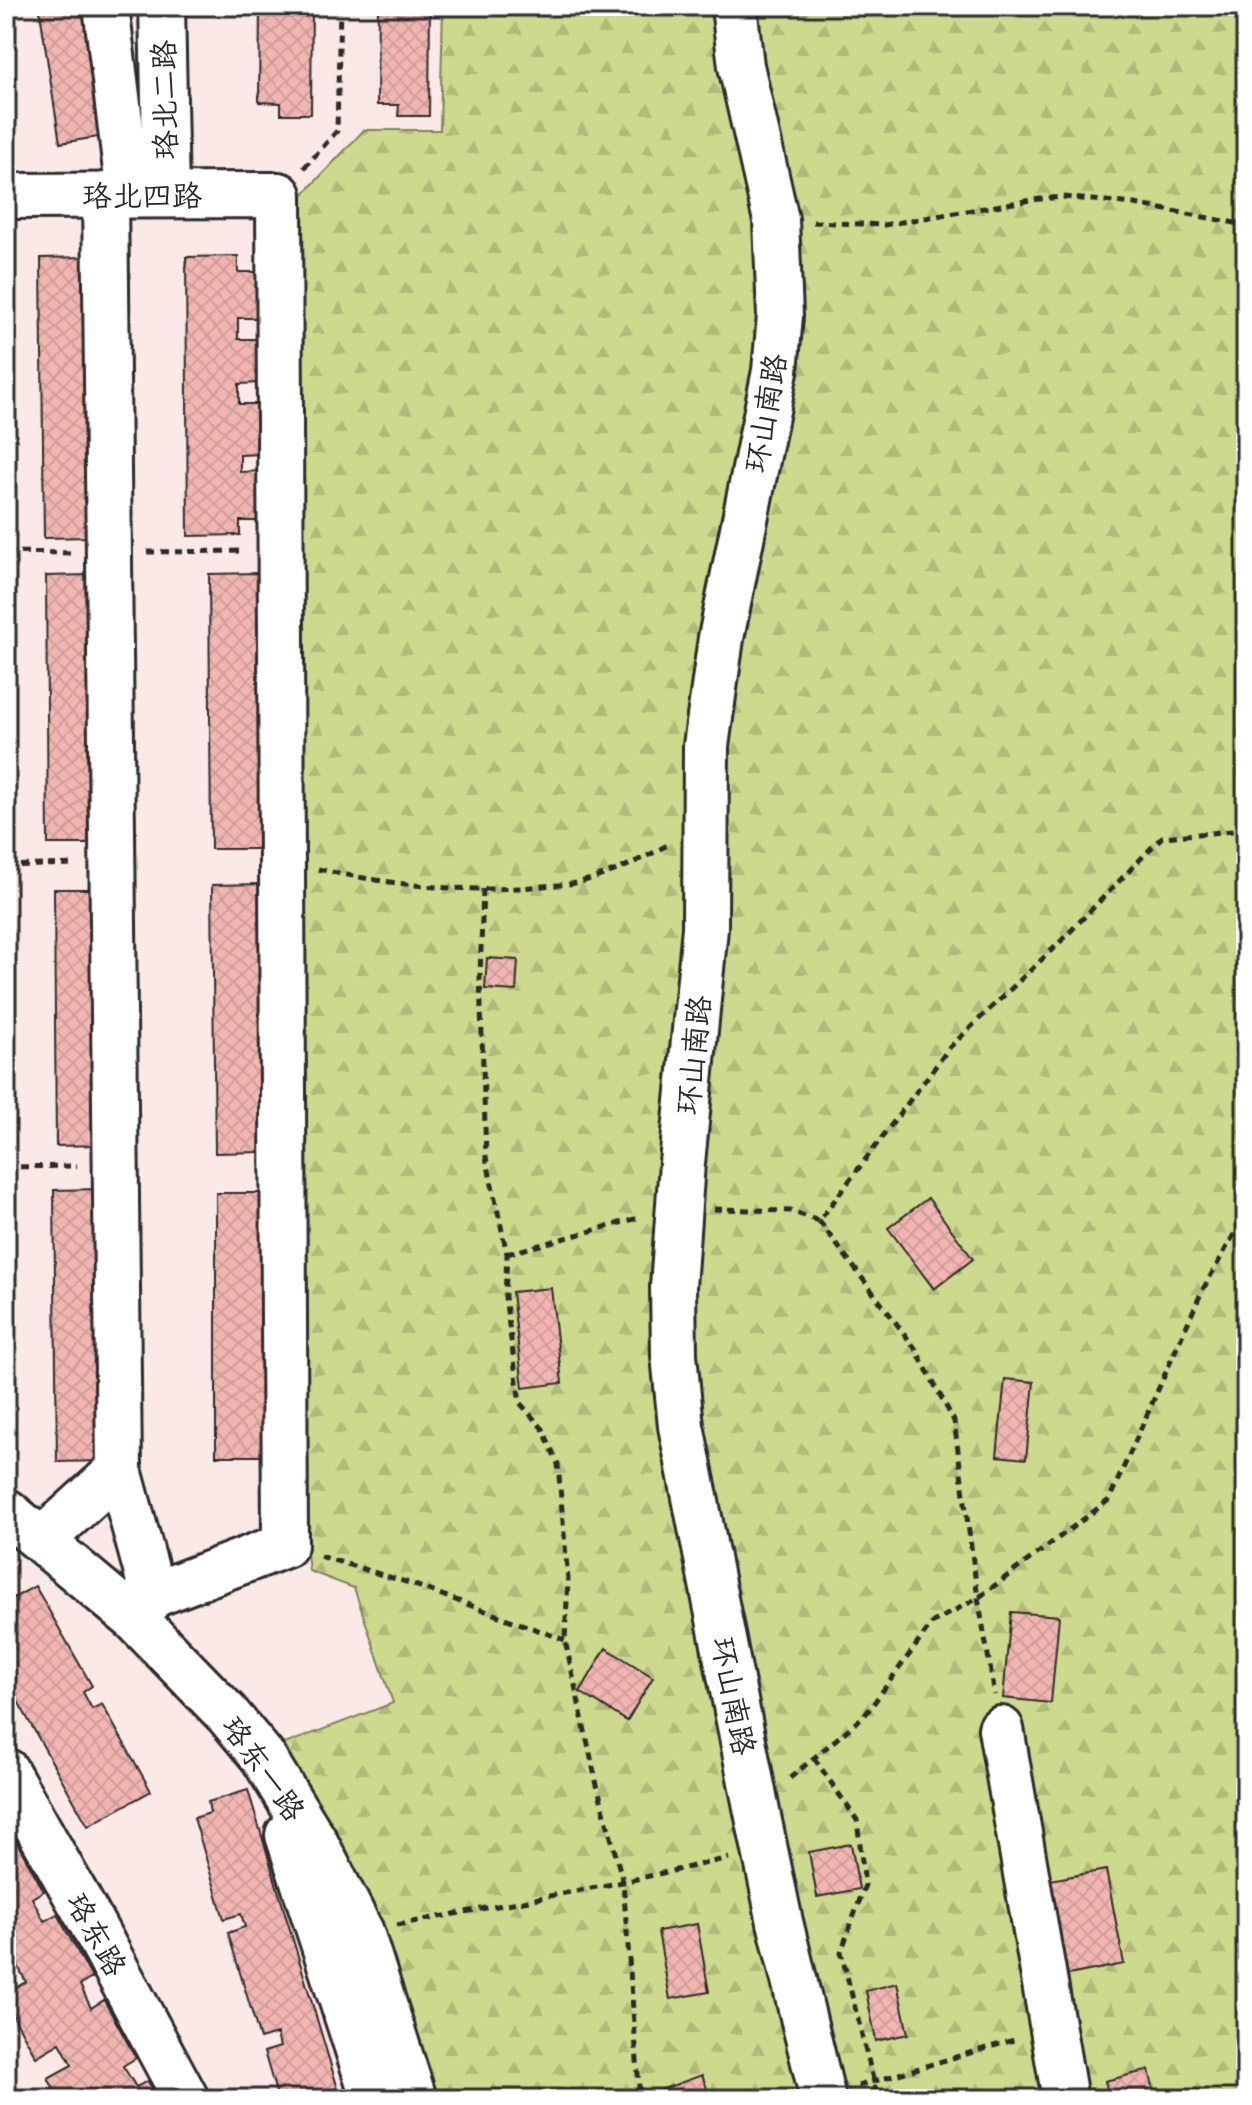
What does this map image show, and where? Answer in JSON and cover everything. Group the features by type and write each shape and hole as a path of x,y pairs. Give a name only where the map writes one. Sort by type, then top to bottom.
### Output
{"street":[{"path":"106,6 133,195 112,863 119,1470 144,1607 285,1545 279,195"},
{"name":"珞北二路","path":"133,195 162,6"},
{"name":"环山南路","path":"734,6 741,66 776,220 780,316 775,371 721,638 706,746 704,944 673,1287 674,1355 681,1426 756,1807 823,2098"},
{"name":"珞北四路","path":"6,196 279,195"},
{"path":"42,1540 119,1470"},
{"name":"珞东一路","path":"6,1511 42,1540 144,1607 217,1703 263,1757 315,1842 361,1932 414,2099"},
{"path":"1001,1729 1065,2099"},
{"path":"263,1757 374,2099"},
{"name":"珞东路","path":"6,1771 186,2099"}],"path":[{"path":"279,195 337,131 340,6"},
{"path":"776,220 884,225 1062,197 1135,204 1246,225"},
{"path":"281,861 367,880 422,886 514,889 577,883 633,864 705,824"},
{"path":"819,1221 950,1047 1058,944 1162,837 1246,830"},
{"path":"6,866 112,863"},
{"path":"483,889 480,977 486,1157 507,1254 505,1297 520,1403 543,1429 558,1464 568,1580 565,1640 596,1781 623,1882 640,2099"},
{"path":"6,1167 116,1165"},
{"path":"507,1254 679,1207 791,1211 819,1221 915,1348 954,1421 978,1598 1001,1729"},
{"path":"756,1807 865,1715 933,1622 978,1598 1109,1500 1202,1291 1246,1213"},
{"path":"285,1545 409,1583 565,1640"},
{"path":"814,1758 857,1820 865,1885 841,1952 878,2099"},
{"path":"361,1932 623,1882 765,1851"},
{"path":"823,2098 1053,2029"}],"green space":[{"path":"443,6 1246,6 1246,2099 398,2099 344,1940 245,1759 393,1703 354,1588 309,1571 303,1518 297,201 364,130 440,130"}],"building":[{"path":"39,6 86,6 105,136 60,143"},
{"path":"260,6 312,6 311,114 281,114 281,103 259,102"},
{"path":"378,6 430,6 429,116 398,116 399,105 377,105"},
{"path":"238,256 238,272 259,272 260,318 238,318 238,339 259,339 260,383 239,384 239,404 260,404 261,454 240,455 240,472 261,471 261,521 240,521 240,535 188,536 186,257"},
{"path":"87,257 90,537 44,538 41,258"},
{"path":"258,573 260,849 211,849 209,574"},
{"path":"89,575 91,844 48,844 46,576"},
{"path":"260,884 263,1152 215,1153 212,885"},
{"path":"54,889 97,889 100,1145 56,1146"},
{"path":"487,958 518,960 516,991 485,989"},
{"path":"100,1189 103,1461 57,1462 54,1190"},
{"path":"216,1193 266,1193 266,1456 216,1456"},
{"path":"928,1198 973,1259 934,1289 888,1228"},
{"path":"551,1288 562,1383 523,1388 512,1292"},
{"path":"1005,1379 1034,1382 1026,1459 997,1456"},
{"path":"35,1586 92,1686 83,1692 92,1709 102,1704 151,1791 88,1826 6,1680 6,1602"},
{"path":"1011,1612 1059,1616 1051,1703 1003,1698"},
{"path":"606,1648 653,1677 627,1721 580,1692"},
{"path":"248,1790 341,2099 278,2099 264,2052 280,2047 277,2034 260,2039 228,1933 245,1927 241,1914 224,1919 194,1818 210,1813 208,1802"},
{"path":"6,1823 44,1891 32,1898 44,1921 57,1914 92,1978 80,1985 91,2008 104,2000 136,2058 123,2066 136,2087 148,2081 158,2099 59,2099 48,2078 72,2065 60,2043 36,2057 6,2003 6,1993 26,1982 15,1960 6,1965"},
{"path":"851,1844 859,1889 817,1897 809,1852"},
{"path":"1106,1870 1124,1964 1068,1975 1050,1880"},
{"path":"697,1924 709,1992 670,1999 658,1931"},
{"path":"897,1983 908,2034 876,2041 866,1991"},
{"path":"1149,2070 1156,2099 1110,2099 1105,2081"},
{"path":"702,2075 711,2099 654,2099 652,2093"}]}
